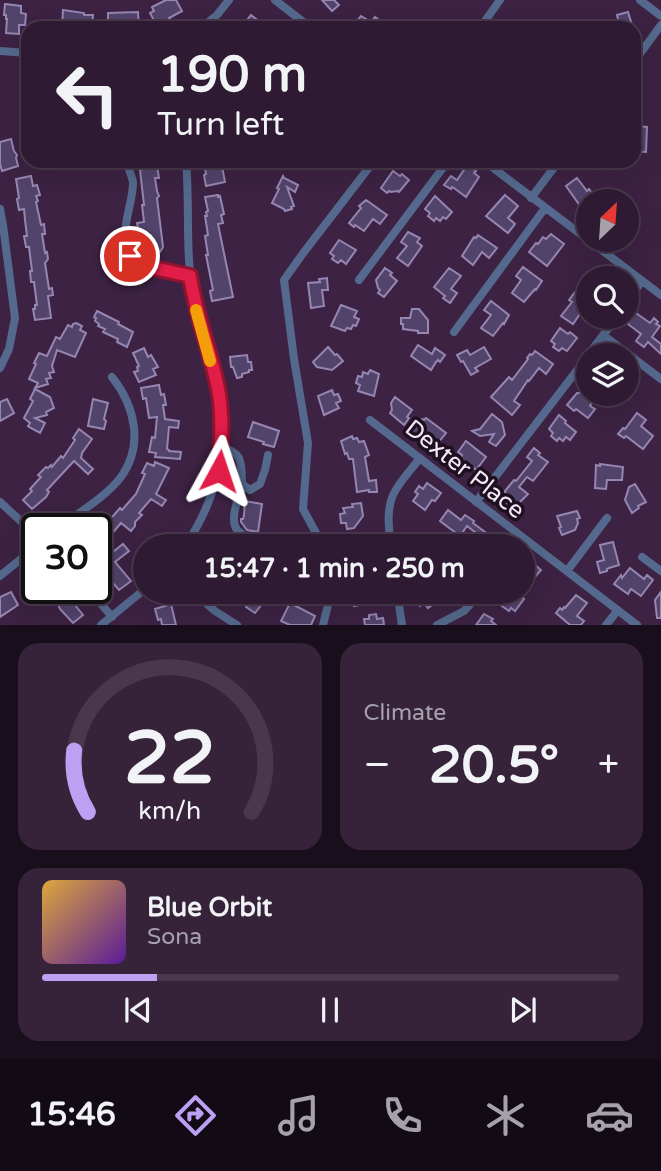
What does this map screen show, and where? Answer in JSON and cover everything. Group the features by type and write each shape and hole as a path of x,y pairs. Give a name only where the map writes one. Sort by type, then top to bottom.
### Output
{"street":[{"path":"210,21 229,0"},
{"path":"275,0 302,21"},
{"path":"485,21 500,0"},
{"path":"640,0 661,16"},
{"path":"641,52 661,25"},
{"path":"0,51 21,52"},
{"path":"128,168 133,182 124,233 130,256 140,265 190,276"},
{"path":"187,168 188,264 193,298 219,393 222,430 219,471 207,508 193,534"},
{"path":"316,534 303,509 308,443 284,280 369,168"},
{"path":"359,280 443,168"},
{"path":"493,168 661,295"},
{"path":"531,198 554,168"},
{"path":"454,332 545,208"},
{"path":"0,209 15,318 9,349 0,368"},
{"path":"639,285 642,281"},
{"path":"597,343 608,329"},
{"path":"603,335 661,379"},
{"path":"476,502 576,371"},
{"path":"78,513 122,476 133,453 134,418 120,386 113,377"},
{"name":"Dexter Place","path":"370,420 518,534"},
{"path":"221,447 239,456 241,464 242,484 234,516 235,528 242,533"},
{"path":"242,484 250,490 260,484 268,455"},
{"path":"389,534 388,524 393,494 420,458"},
{"path":"0,502 21,521"},
{"path":"567,571 607,518"},
{"name":"Dexter Place","path":"535,547 637,625"},
{"path":"642,557 661,571"},
{"path":"0,576 21,559"},
{"path":"101,625 133,599"},
{"path":"101,604 112,617"},
{"path":"207,604 237,625"},
{"path":"323,625 328,604"},
{"path":"399,604 402,625"},
{"path":"437,625 464,611 470,604"},
{"path":"607,625 618,610"}],"building":[{"path":"166,0 176,0 182,11 166,21 154,21 150,13 154,11 152,7"},
{"path":"322,0 334,0 339,5 332,11"},
{"path":"5,4 21,6 21,13 26,14 25,21 21,21 19,25 19,34 6,33 7,19 4,15"},
{"path":"63,10 93,15 93,21 62,21"},
{"path":"138,12 139,21 108,21 108,13"},
{"path":"628,12 631,21 618,21 617,15"},
{"path":"251,15 258,21 246,21"},
{"path":"361,16 369,21 357,21"},
{"path":"641,126 647,127 646,152 641,152"},
{"path":"11,139 18,166 2,171 0,142"},
{"path":"157,168 159,178 155,178 163,247 160,252 145,254 137,223 144,222 140,170"},
{"path":"205,168 222,168 225,182 206,186"},
{"path":"465,168 472,168 479,177 466,197 454,188 444,185 451,176 457,180"},
{"path":"393,171 409,180 399,192 387,193 381,188"},
{"path":"31,176 33,186 37,185 40,195 36,196 36,202 41,225 44,224 45,234 42,234 48,259 45,263 49,289 52,288 53,295 48,296 51,318 35,320 33,309 37,305 34,282 31,282 29,247 26,247 24,236 27,236 24,209 19,210 16,179"},
{"path":"283,176 298,185 295,192 287,187 294,206 285,211 272,203"},
{"path":"577,178 585,189 576,189 576,200 566,186"},
{"path":"218,195 224,214 221,215 223,223 218,224 233,297 212,301 210,291 213,290 206,255 205,236 208,235 205,216 208,211 205,197"},
{"path":"505,195 518,206 508,218 515,224 508,233 486,216"},
{"path":"435,196 452,212 440,221 436,218 434,221 425,209"},
{"path":"366,200 387,215 380,224 373,219 364,231 349,223"},
{"path":"408,232 420,238 417,242 422,246 408,266 397,258 407,246 401,242"},
{"path":"551,234 564,244 547,266 529,252 543,237 546,239"},
{"path":"478,235 497,248 489,258 482,252 473,265 462,256"},
{"path":"339,240 356,250 346,264 332,259 334,256 330,253"},
{"path":"523,267 542,281 524,302 512,293 521,280 516,276"},
{"path":"385,268 397,281 384,297 378,293 380,290 376,280"},
{"path":"449,268 461,276 451,289 457,293 450,303 434,287"},
{"path":"327,278 328,290 322,290 324,306 311,308 308,283"},
{"path":"576,293 576,320 573,324 561,316 572,302 569,300"},
{"path":"491,301 509,315 493,336 481,328 491,315 484,310"},
{"path":"341,305 357,311 354,317 359,319 356,326 353,325 345,331 331,326"},
{"path":"412,309 419,309 428,320 428,333 403,329 401,318 410,318"},
{"path":"97,311 133,332 127,347 98,326 94,317"},
{"path":"639,315 650,323 654,318 660,326 652,337 661,344 661,354 648,342 644,347 636,341 641,334 634,329 639,329"},
{"path":"76,323 82,326 80,330 86,333 75,357 57,350 52,366 54,372 49,373 51,378 46,379 48,384 35,388 38,383 29,379 39,353 47,356 56,337 60,339 68,325 72,327"},
{"path":"560,328 577,338 567,351 562,348 559,351 553,347 555,344 551,341"},
{"path":"418,345 432,354 435,348 445,355 431,370 411,356"},
{"path":"328,347 343,361 332,370 317,367 313,362"},
{"path":"484,347 491,359 475,368 478,371 471,375 457,355 467,350 470,355"},
{"path":"144,348 148,357 151,355 158,367 153,369 156,375 139,382 134,372 138,371 139,366 133,353"},
{"path":"535,351 553,364 546,374 539,368 528,380 514,401 520,405 512,415 491,397 509,377 512,380"},
{"path":"247,355 252,370 237,378 231,367 230,357"},
{"path":"370,370 379,374 374,396 358,391 360,385 356,383 358,376 362,377 363,372 368,374"},
{"path":"159,385 166,405 163,405 165,419 179,421 178,428 169,427 167,449 181,452 180,459 155,457 156,453 149,452 152,437 155,438 157,417 149,418 146,398 143,399 141,388"},
{"path":"35,389 50,397 54,408 46,412 47,415 35,418 45,423 40,433 29,427 30,423 24,418 33,401 30,399"},
{"path":"332,390 334,395 338,394 341,401 336,403 339,408 324,415 318,396"},
{"path":"576,394 576,406 590,406 595,409 588,418 567,405"},
{"path":"395,397 412,410 404,425 390,413"},
{"path":"7,399 14,413 0,421 0,402"},
{"path":"93,399 108,403 104,429 88,426"},
{"path":"637,413 646,420 641,426 653,436 643,449 626,436 624,438 618,434"},
{"path":"492,414 502,422 505,435 496,446 489,442 494,434 480,436 472,431 480,429"},
{"path":"559,415 576,432 570,440 566,437 563,441 559,438 557,441 551,436 553,433 549,429"},
{"path":"426,418 446,433 438,443 425,434 421,439 412,432 422,419"},
{"path":"253,422 279,431 274,447 248,437"},
{"path":"79,429 92,439 81,458 93,469 88,474 74,461 47,490 49,492 46,497 32,509 23,500 41,477 38,475 46,467 52,467 61,456 63,458"},
{"path":"352,436 359,442 364,441 369,455 365,457 369,481 376,480 377,492 357,492 353,459 349,459 347,453 345,454 341,441"},
{"path":"466,441 486,457 476,470 471,466 468,470 461,465 464,462 458,452"},
{"path":"534,448 540,453 538,455 548,462 533,481 527,477 519,487 528,494 513,509 507,504 505,491 532,461 527,457"},
{"path":"155,462 169,468 156,494 166,500 162,506 151,499 139,513 142,515 131,531 121,523 112,534 112,517 136,494 147,463 154,466"},
{"path":"596,465 623,467 622,480 607,480 606,489 595,488"},
{"path":"427,483 441,493 425,510 413,501 419,486 423,489"},
{"path":"635,484 646,502 632,513 625,500 629,487"},
{"path":"245,501 262,504 258,532 247,530 241,522"},
{"path":"361,503 363,516 354,528 347,529 346,523 341,523 340,514 345,513 343,508"},
{"path":"448,510 461,520 465,515 488,534 475,534 467,526 461,534 457,534 440,521"},
{"path":"577,511 580,518 577,519 575,530 562,535 557,516"},
{"path":"613,542 619,565 600,573 597,562 604,560 600,545"},
{"path":"123,544 129,551 115,562 131,581 119,590 112,582 112,553"},
{"path":"535,565 541,570 535,577"},
{"path":"630,568 644,579 647,575 653,580 641,596 631,589 628,594 614,584"},
{"path":"11,592 18,605 0,617 0,597"},
{"path":"661,592 661,618 657,618 655,600"},
{"path":"576,595 587,603 577,616 584,621 581,625 570,625 556,613 560,608 565,608"},
{"path":"58,604 76,604 83,615 73,623"},
{"path":"171,604 176,625 162,625 161,619 158,620 155,609"},
{"path":"248,604 262,604 255,613 246,607"},
{"path":"290,604 315,616 311,625 290,625 281,621"},
{"path":"520,604 515,611 511,608 509,611 502,606"},
{"path":"376,614 377,619 383,618 384,625 365,625 364,619"},
{"path":"484,614 493,619 491,621 496,625 476,625"}],"slow traffic":[{"path":"196,310 210,361"}],"route":[{"path":"130,256 140,265 190,276 193,298 219,393 222,430 219,471"}]}
